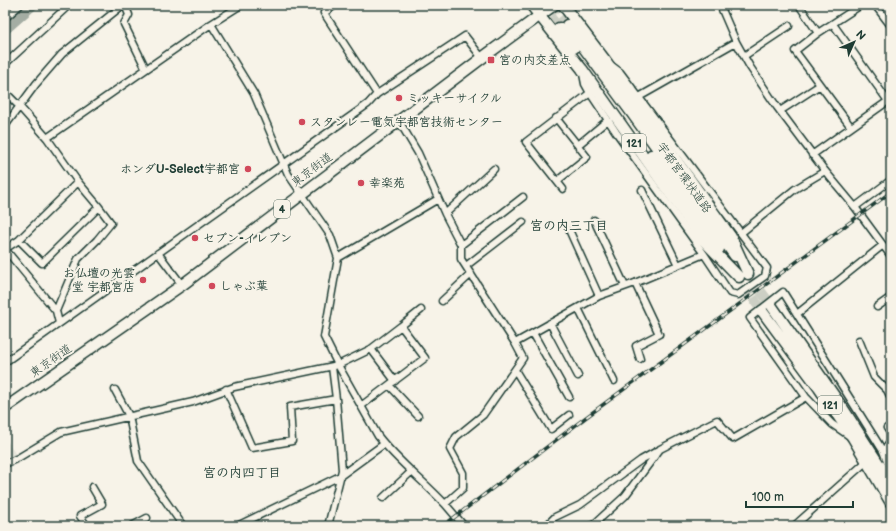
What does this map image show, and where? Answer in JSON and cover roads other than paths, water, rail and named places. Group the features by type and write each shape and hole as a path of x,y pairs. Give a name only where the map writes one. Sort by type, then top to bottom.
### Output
{"highway":[{"name":"121","path":"531,5 582,69 702,240 746,279"},
{"name":"東京街道","path":"5,408 182,285 554,5"},
{"name":"121","path":"563,5 605,60 731,237 746,279"},
{"name":"宇都宮環状道路","path":"563,26 631,112 746,279"},
{"name":"121","path":"890,481 842,406 767,308 853,438 891,503"}],"street":[{"path":"5,18 20,5"},
{"path":"5,64 69,5"},
{"path":"5,126 36,84 62,54 124,5 129,15 124,24 146,70"},
{"path":"47,138 211,24 241,5"},
{"path":"335,5 324,13 377,94"},
{"path":"720,5 736,42 750,67 812,155 891,256"},
{"path":"799,5 818,33"},
{"path":"851,128 795,51 818,33 861,5"},
{"path":"875,5 891,26"},
{"path":"211,24 254,94 288,174 301,195 330,235 338,258 324,337 335,366 384,444 399,461 445,504 464,526"},
{"path":"812,155 889,100 833,24"},
{"path":"744,56 789,26"},
{"path":"5,362 368,104 377,94 465,36 482,58"},
{"path":"639,96 736,42"},
{"path":"582,69 585,84 608,120 704,254 730,293 738,295 764,276 767,268 639,96 620,72 605,60"},
{"path":"780,111 820,85"},
{"path":"5,92 47,138 78,182 111,224 78,259 56,311"},
{"path":"563,189 526,142 590,93"},
{"path":"556,118 587,157 557,182"},
{"path":"578,145 608,120"},
{"path":"399,121 418,153 445,214 461,245 461,259 523,358 483,416 456,437 450,449 463,473 463,488 445,504"},
{"path":"445,214 494,169"},
{"path":"741,232 795,189 824,171"},
{"path":"854,207 891,180"},
{"path":"59,323 56,311 5,249 19,240 78,182"},
{"path":"642,190 678,265"},
{"path":"461,245 523,197"},
{"path":"338,258 438,199"},
{"path":"19,240 42,263 99,207"},
{"path":"594,220 625,286"},
{"path":"466,266 523,222"},
{"path":"570,232 599,296"},
{"path":"797,314 883,245"},
{"path":"158,253 182,285"},
{"path":"515,343 599,296 635,283 704,254"},
{"path":"442,301 471,274"},
{"path":"635,283 659,334 636,346 640,359"},
{"path":"853,438 832,424 806,397 750,318 783,292 883,451 889,467 890,481"},
{"path":"877,307 891,297"},
{"path":"578,308 614,381"},
{"path":"5,464 18,458 61,432 193,402 234,387 335,366 371,349 421,310"},
{"path":"550,323 578,376"},
{"path":"361,406 425,358 401,326"},
{"path":"532,333 569,397"},
{"path":"858,340 874,377 887,390 891,398"},
{"path":"371,349 395,381"},
{"path":"328,526 342,470 335,366"},
{"path":"515,370 551,429 569,415"},
{"path":"389,385 418,416"},
{"path":"226,389 252,448 292,441 290,407 336,398"},
{"path":"115,390 129,416 138,461 183,526"},
{"path":"546,526 555,517 580,505 641,460 717,420 733,439 806,397"},
{"path":"891,425 887,428 891,434"},
{"path":"883,451 891,442"},
{"path":"236,526 340,476 384,444"},
{"path":"592,526 625,496 660,449"},
{"path":"794,526 866,461"},
{"path":"383,498 411,472"},
{"path":"87,526 80,516 102,504 92,487"},
{"path":"132,526 147,518"}],"waterway":[{"path":"5,28 31,5"}],"tunnel":[{"path":"541,5 559,28"},
{"path":"551,5 567,25"},
{"path":"752,279 771,305"},
{"path":"745,285 762,311"}],"railway":[{"path":"443,526 585,418 891,192"}],"place":[{"name":"宮の内交差点","path":"491,60"},
{"name":"ミッキーサイクル","path":"399,98"},
{"name":"スタンレー電気宇都宮技術センター","path":"302,122"},
{"name":"ホンダU-Select宇都宮","path":"248,169"},
{"name":"幸楽苑","path":"361,183"},
{"name":"セブン-イレブン","path":"195,238"},
{"name":"お仏壇の光雲 堂 宇都宮店","path":"143,280"},
{"name":"しゃぶ葉","path":"212,286"}],"district":[{"name":"宮の内三丁目","path":"569,226"},
{"name":"宮の内四丁目","path":"242,473"}]}
